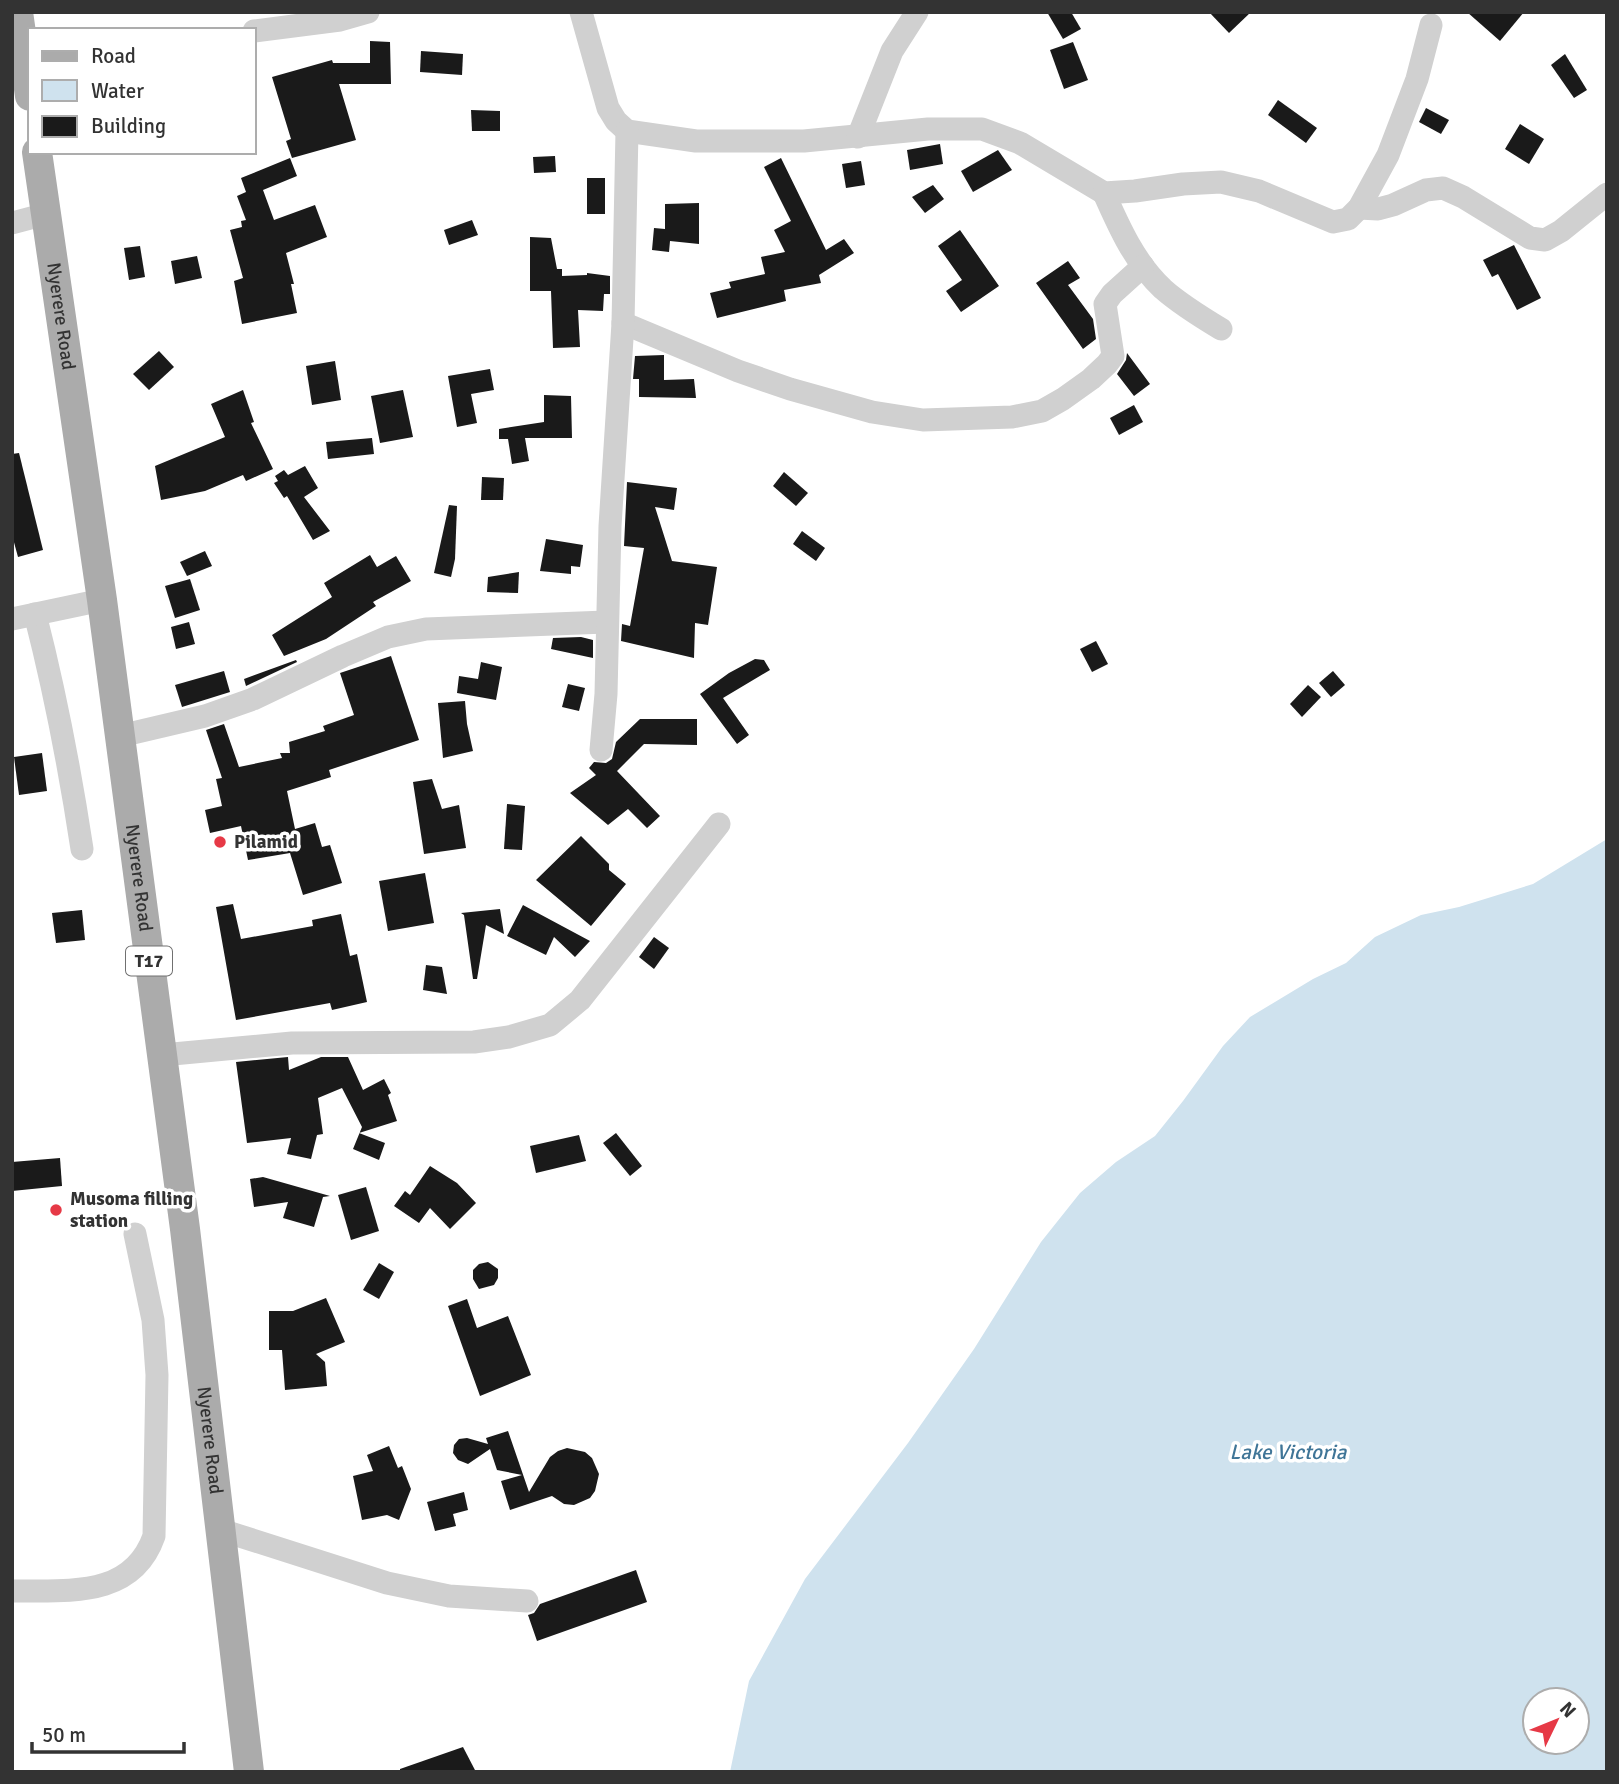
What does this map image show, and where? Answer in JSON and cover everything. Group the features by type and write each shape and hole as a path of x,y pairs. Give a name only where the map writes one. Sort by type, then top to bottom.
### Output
{"main road":[{"path":"21,34 28,82"},
{"name":"Nyerere Road","path":"37,154 102,600 162,1055 249,1772"}],"street":[{"path":"256,31 304,19 340,20 368,12"},
{"path":"581,12 608,107 616,121 627,131 696,141 750,143 858,137 928,129 982,129 1020,143 1104,193 1221,182 1259,191 1333,222 1348,219 1359,208 1402,121 1431,25"},
{"path":"858,137 892,51 917,12"},
{"path":"601,750 606,694 610,526 623,323 627,131"},
{"path":"1359,208 1393,205 1426,190 1443,188 1463,197 1530,239 1545,240 1561,231 1607,194"},
{"path":"1104,193 1120,229 1143,266 1163,288 1221,329"},
{"path":"12,223 46,214"},
{"path":"623,323 738,372 872,412 923,420 1012,417 1042,411 1063,399 1107,365 1113,356 1105,304 1112,294 1143,266"},
{"path":"12,619 102,600"},
{"path":"35,614 54,687 71,773 82,849"},
{"path":"120,736 205,716 253,699 388,637 426,629 606,622"},
{"path":"162,1055 292,1042 474,1042 509,1037 550,1025 579,1000 719,824"},
{"path":"12,1591 91,1588 114,1582 138,1565 148,1553 154,1536 153,1320 135,1234"},
{"path":"221,1530 387,1583 449,1596 527,1601"}],"water":[{"name":"Lake Victoria","path":"1607,839 1607,1772 730,1772 749,1681 805,1579 908,1443 974,1349 1041,1242 1080,1193 1116,1162 1155,1136 1223,1046 1250,1017 1313,979 1346,963 1375,937 1421,915 1459,907 1533,884"}],"building":[{"path":"1047,12 1071,12 1081,29 1063,39"},
{"path":"1209,12 1251,12 1229,33"},
{"path":"1467,12 1524,12 1500,41"},
{"path":"370,41 390,42 391,84 339,84 356,140 292,158 286,141 291,139 272,77 332,60 333,63 370,63"},
{"path":"1073,42 1088,80 1064,89 1050,50"},
{"path":"421,51 463,54 462,75 420,72"},
{"path":"1565,54 1587,90 1574,98 1551,65"},
{"path":"1278,100 1317,128 1306,143 1268,115"},
{"path":"1426,108 1449,120 1441,134 1419,122"},
{"path":"471,110 500,111 500,131 472,131"},
{"path":"1520,124 1544,139 1529,164 1505,149"},
{"path":"940,144 943,164 910,170 907,150"},
{"path":"998,150 1012,170 973,192 961,171"},
{"path":"555,156 556,172 534,173 533,157"},
{"path":"290,158 297,176 263,190 274,220 315,205 327,237 286,253 294,284 291,284 297,313 242,324 234,281 243,278 230,230 242,227 241,221 246,220 237,196 246,192 241,178"},
{"path":"781,158 826,250 844,239 854,253 819,275 821,283 784,290 786,301 717,318 710,293 731,288 729,282 765,274 761,257 785,252 774,230 791,221 764,167"},
{"path":"861,161 865,185 846,188 842,164"},
{"path":"587,178 605,178 605,214 587,214"},
{"path":"933,185 944,199 925,213 912,197"},
{"path":"699,203 699,244 670,241 669,252 652,250 654,228 665,229 665,204"},
{"path":"472,220 478,235 449,245 444,230"},
{"path":"960,230 999,286 961,312 946,291 962,280 938,246"},
{"path":"530,237 551,238 557,269 562,269 562,276 587,273 610,276 610,294 604,294 603,311 578,310 580,347 553,348 551,291 530,291"},
{"path":"1514,245 1541,298 1517,310 1498,274 1492,277 1483,260"},
{"path":"140,246 145,277 129,280 124,248"},
{"path":"197,256 202,278 175,284 171,261"},
{"path":"1068,261 1080,278 1068,285 1093,319 1096,339 1083,349 1036,283"},
{"path":"159,351 174,367 149,390 133,374"},
{"path":"1127,353 1150,384 1134,396 1117,374 1126,360"},
{"path":"664,355 664,380 694,379 696,398 639,397 639,379 633,379 635,356"},
{"path":"335,361 341,400 312,405 306,366"},
{"path":"490,369 494,390 471,394 477,423 457,427 448,376"},
{"path":"243,390 254,422 251,423 273,469 246,481 243,475 205,491 161,500 155,466 225,437 211,404"},
{"path":"403,390 413,437 380,443 371,396"},
{"path":"544,395 571,396 572,438 525,438 529,461 512,464 508,439 499,439 499,429 544,422"},
{"path":"1134,405 1143,422 1119,435 1110,418"},
{"path":"372,438 374,454 328,459 326,442"},
{"path":"19,453 43,550 18,557 12,535 12,454"},
{"path":"305,466 318,488 304,497 330,531 313,540 287,496 284,498 274,483 278,481 275,476 284,470 288,475"},
{"path":"784,472 808,493 796,506 773,486"},
{"path":"482,477 504,478 503,500 481,500"},
{"path":"627,482 677,488 674,510 655,507 672,561 717,567 708,625 695,623 694,658 621,641 622,624 630,626 644,548 624,546"},
{"path":"449,505 457,506 455,559 451,577 434,573"},
{"path":"802,531 825,548 816,561 793,544"},
{"path":"546,539 583,545 580,567 571,566 571,574 540,571"},
{"path":"205,551 212,566 187,576 180,562"},
{"path":"370,555 377,567 396,556 411,581 373,602 376,606 326,639 284,656 272,635 332,597 324,583"},
{"path":"519,572 518,593 487,592 488,577"},
{"path":"190,579 200,610 175,618 165,586"},
{"path":"189,622 195,644 176,649 171,627"},
{"path":"581,637 593,640 593,658 551,649 553,638"},
{"path":"1096,641 1108,664 1092,672 1080,649"},
{"path":"391,656 419,740 329,770 331,777 287,791 295,829 315,823 322,847 330,845 342,883 303,895 290,853 248,860 241,826 210,833 205,810 222,806 216,779 222,778 206,730 224,724 239,767 282,758 280,753 290,753 289,742 325,731 323,726 354,715 340,673"},
{"path":"755,659 764,660 770,670 723,698 749,735 737,744 700,694 729,673"},
{"path":"296,660 297,662 246,686 244,679"},
{"path":"481,662 502,667 496,700 457,693 459,676 478,679"},
{"path":"224,671 230,692 182,707 175,685"},
{"path":"1333,671 1345,685 1331,697 1319,683"},
{"path":"568,684 585,688 579,711 562,707"},
{"path":"1308,685 1321,697 1302,717 1290,704"},
{"path":"465,701 473,751 443,758 438,703"},
{"path":"640,719 697,719 697,745 644,744 617,771 660,816 647,828 628,809 608,825 570,793 596,775 589,768 594,762 606,763 612,759 616,742"},
{"path":"42,753 47,791 19,795 14,757"},
{"path":"432,779 442,809 459,805 466,848 424,854 413,782"},
{"path":"507,804 525,806 522,850 504,849"},
{"path":"581,836 609,864 609,870 626,884 591,926 536,880"},
{"path":"425,873 434,923 388,931 379,881"},
{"path":"233,904 241,939 313,926 312,920 341,914 350,956 357,954 367,1002 332,1010 330,1003 236,1020 216,907"},
{"path":"523,905 590,941 575,957 554,937 546,955 507,936"},
{"path":"500,909 504,934 486,925 477,979 473,979 464,915 461,913"},
{"path":"82,910 85,940 56,943 52,913"},
{"path":"654,937 669,948 654,969 639,957"},
{"path":"426,965 442,967 447,994 423,990"},
{"path":"288,1057 289,1070 321,1057 348,1057 363,1090 384,1079 391,1093 388,1095 397,1121 360,1133 362,1127 342,1088 318,1098 323,1134 317,1135 311,1159 287,1154 291,1138 247,1143 236,1062"},
{"path":"359,1133 385,1143 379,1160 353,1149"},
{"path":"616,1133 642,1166 630,1176 603,1143"},
{"path":"579,1135 586,1161 536,1173 530,1146"},
{"path":"60,1158 62,1186 12,1191 12,1162"},
{"path":"430,1166 457,1183 476,1203 450,1229 430,1208 419,1223 394,1206 405,1191 410,1195"},
{"path":"263,1177 330,1196 323,1197 314,1227 283,1218 288,1202 254,1207 250,1179"},
{"path":"366,1187 379,1231 351,1240 338,1195"},
{"path":"488,1262 498,1269 498,1278 494,1285 479,1289 473,1279 473,1270 479,1264"},
{"path":"379,1263 394,1272 379,1299 363,1290"},
{"path":"326,1298 345,1342 316,1354 325,1362 327,1386 285,1390 282,1350 269,1350 269,1311 293,1311"},
{"path":"467,1299 477,1328 508,1316 531,1375 480,1396 448,1306"},
{"path":"508,1431 529,1492 550,1457 567,1448 585,1452 592,1458 599,1474 595,1491 590,1498 574,1505 564,1504 552,1496 510,1510 501,1481 522,1475 497,1470 490,1449 468,1464 458,1460 453,1453 454,1445 459,1439 467,1438 488,1444 486,1438"},
{"path":"389,1446 398,1468 402,1466 411,1489 399,1520 387,1515 362,1520 353,1476 373,1471 367,1455"},
{"path":"464,1492 468,1510 453,1514 456,1526 435,1531 427,1502"},
{"path":"636,1570 647,1602 537,1641 528,1615 534,1613 540,1604"},
{"path":"463,1747 476,1772 400,1772 400,1769"}],"place":[{"name":"Pilamid","path":"220,842"},
{"name":"Musoma filling station","path":"56,1210"}]}
